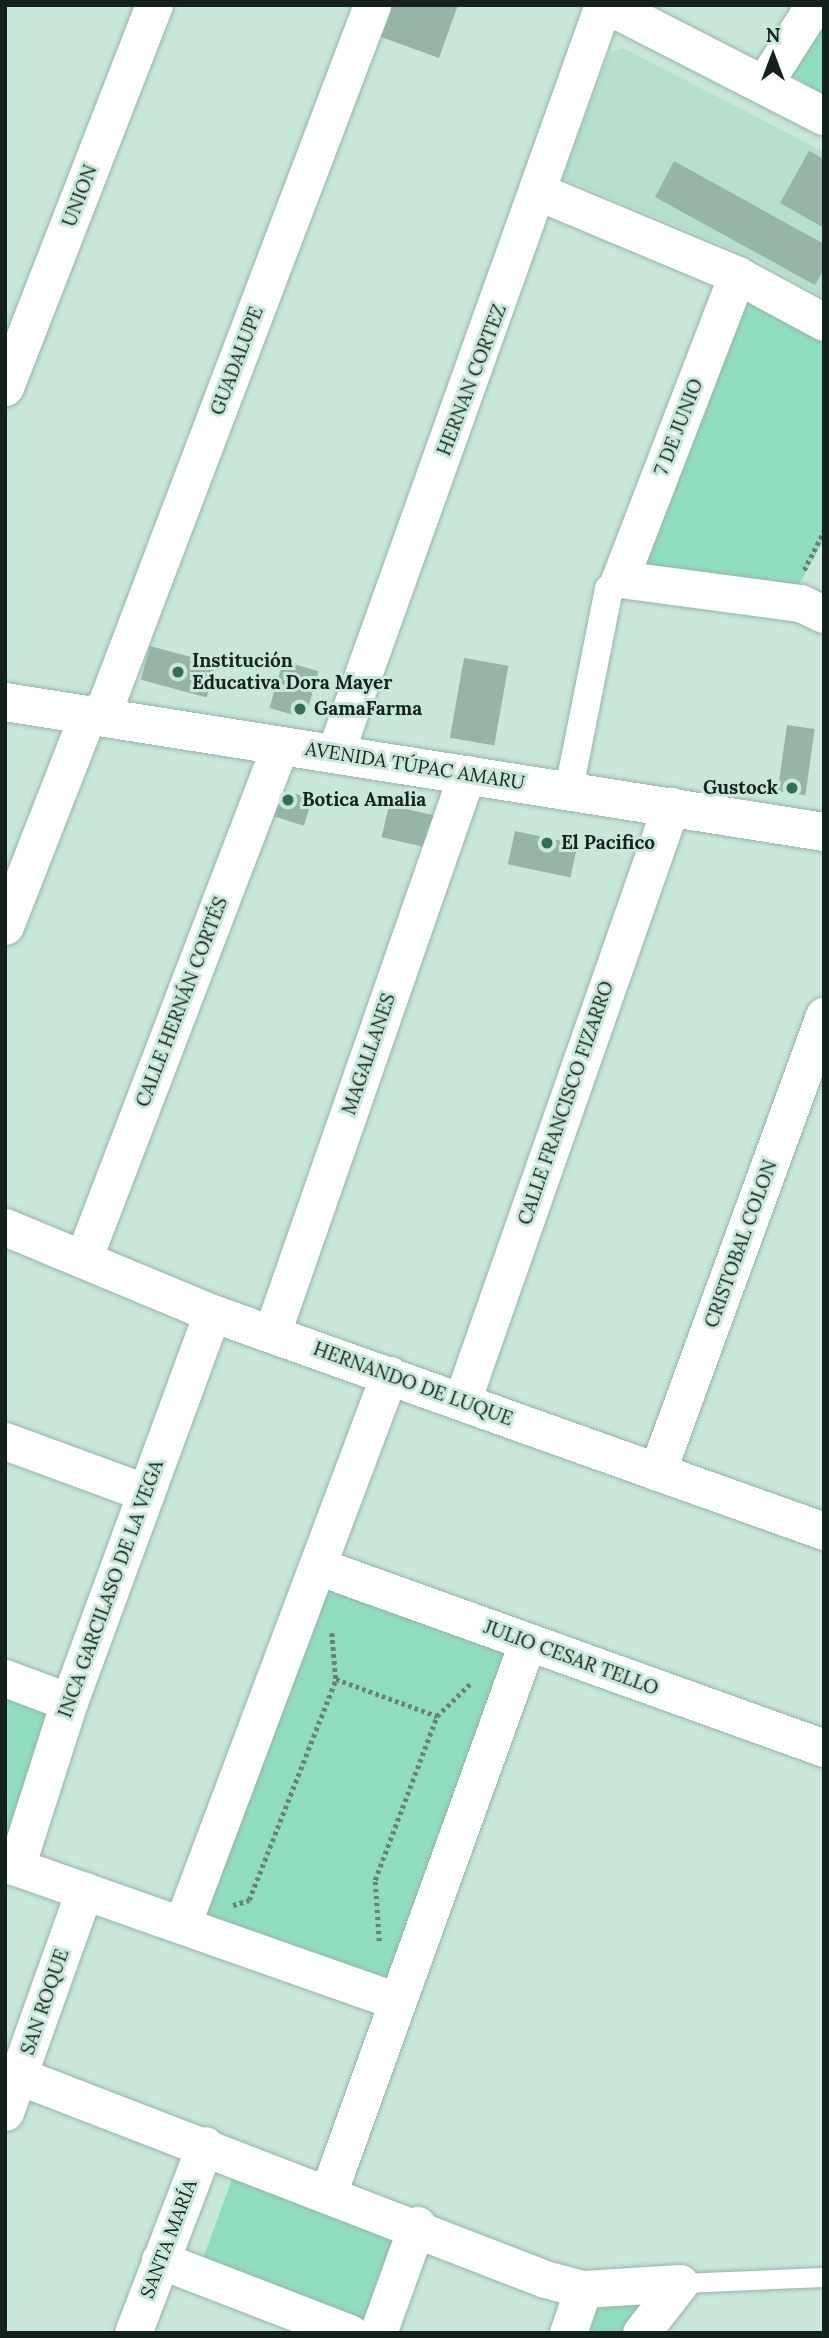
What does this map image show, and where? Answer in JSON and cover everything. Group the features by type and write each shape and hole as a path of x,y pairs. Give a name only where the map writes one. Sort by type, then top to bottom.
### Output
{"main road":[{"path":"605,5 824,116"},
{"name":"AVENIDA TÚPAC AMARU","path":"5,702 569,789 824,832"}],"street":[{"name":"UNION","path":"5,387 154,5"},
{"name":"GUADALUPE","path":"5,926 95,715 372,5"},
{"name":"HERNAN CORTEZ","path":"335,753 605,5"},
{"path":"763,85 814,5"},
{"path":"539,192 737,275 824,322"},
{"name":"7 DE JUNIO","path":"621,579 737,275"},
{"path":"569,789 608,589 621,579 814,594"},
{"name":"CALLE HERNÁN CORTÉS","path":"84,1257 281,746"},
{"name":"MAGALLANES","path":"272,1333 467,775"},
{"name":"CALLE FRANCISCO FIZARRO","path":"462,1401 671,806"},
{"name":"CRISTOBAL COLON","path":"657,1472 824,1016"},
{"name":"HERNANDO DE LUQUE","path":"5,1227 84,1257 212,1314 272,1333 824,1531"},
{"name":"INCA GARCILASO DE LA VEGA","path":"11,1865 212,1314"},
{"path":"182,1925 320,1567 389,1375"},
{"path":"5,1441 146,1493"},
{"name":"JULIO CESAR TELLO","path":"320,1567 824,1748"},
{"path":"329,2191 395,2000 527,1643"},
{"path":"5,1678 69,1702"},
{"path":"11,1865 395,2000"},
{"name":"SAN ROQUE","path":"5,2112 84,1891"},
{"path":"19,2076 583,2289 680,2284"},
{"name":"SANTA MARÍA","path":"133,2333 205,2145"},
{"path":"378,2333 418,2225"},
{"path":"160,2260 349,2333"},
{"path":"641,2333 680,2284"},
{"path":"568,2333 583,2289"}],"lane":[{"path":"680,2284 824,2277"}],"path":[{"path":"814,594 824,531"},
{"path":"228,1907 249,1900 336,1679 332,1628"},
{"path":"379,1949 375,1880 437,1716 482,1673"},
{"path":"336,1679 437,1716"}],"shaded area":[{"path":"623,48 824,152 824,298 759,260 562,178 610,52"}],"green space":[{"path":"824,27 824,95 787,72"},
{"path":"739,296 824,341 824,539 794,594 643,573 634,560"},
{"path":"324,1587 501,1645 507,1657 391,1977 382,1984 208,1922 200,1908"},
{"path":"5,1687 59,1707 5,1850"},
{"path":"236,2168 407,2230 373,2323 202,2261"},
{"path":"594,2305 642,2305 620,2333 583,2333"}],"building":[{"path":"392,5 458,5 439,58 381,37"},
{"path":"809,151 824,159 824,228 780,203"},
{"path":"674,161 824,244 824,269 815,285 655,197"},
{"name":"Institución Educativa Dora Mayer","path":"150,646 216,664 207,697 141,680"},
{"path":"464,658 508,666 494,746 450,738"},
{"path":"283,661 319,671 305,718 269,708"},
{"path":"787,725 815,729 805,795 778,791"},
{"path":"281,789 312,799 304,826 272,816"},
{"path":"389,805 436,816 428,848 382,837"},
{"path":"515,831 578,844 571,878 508,864"}],"place":[{"name":"Institución Educativa Dora Mayer","path":"178,672"},
{"name":"GamaFarma","path":"300,709"},
{"name":"Gustock","path":"792,788"},
{"name":"Botica Amalia","path":"288,800"},
{"name":"El Pacifico","path":"547,843"}]}
